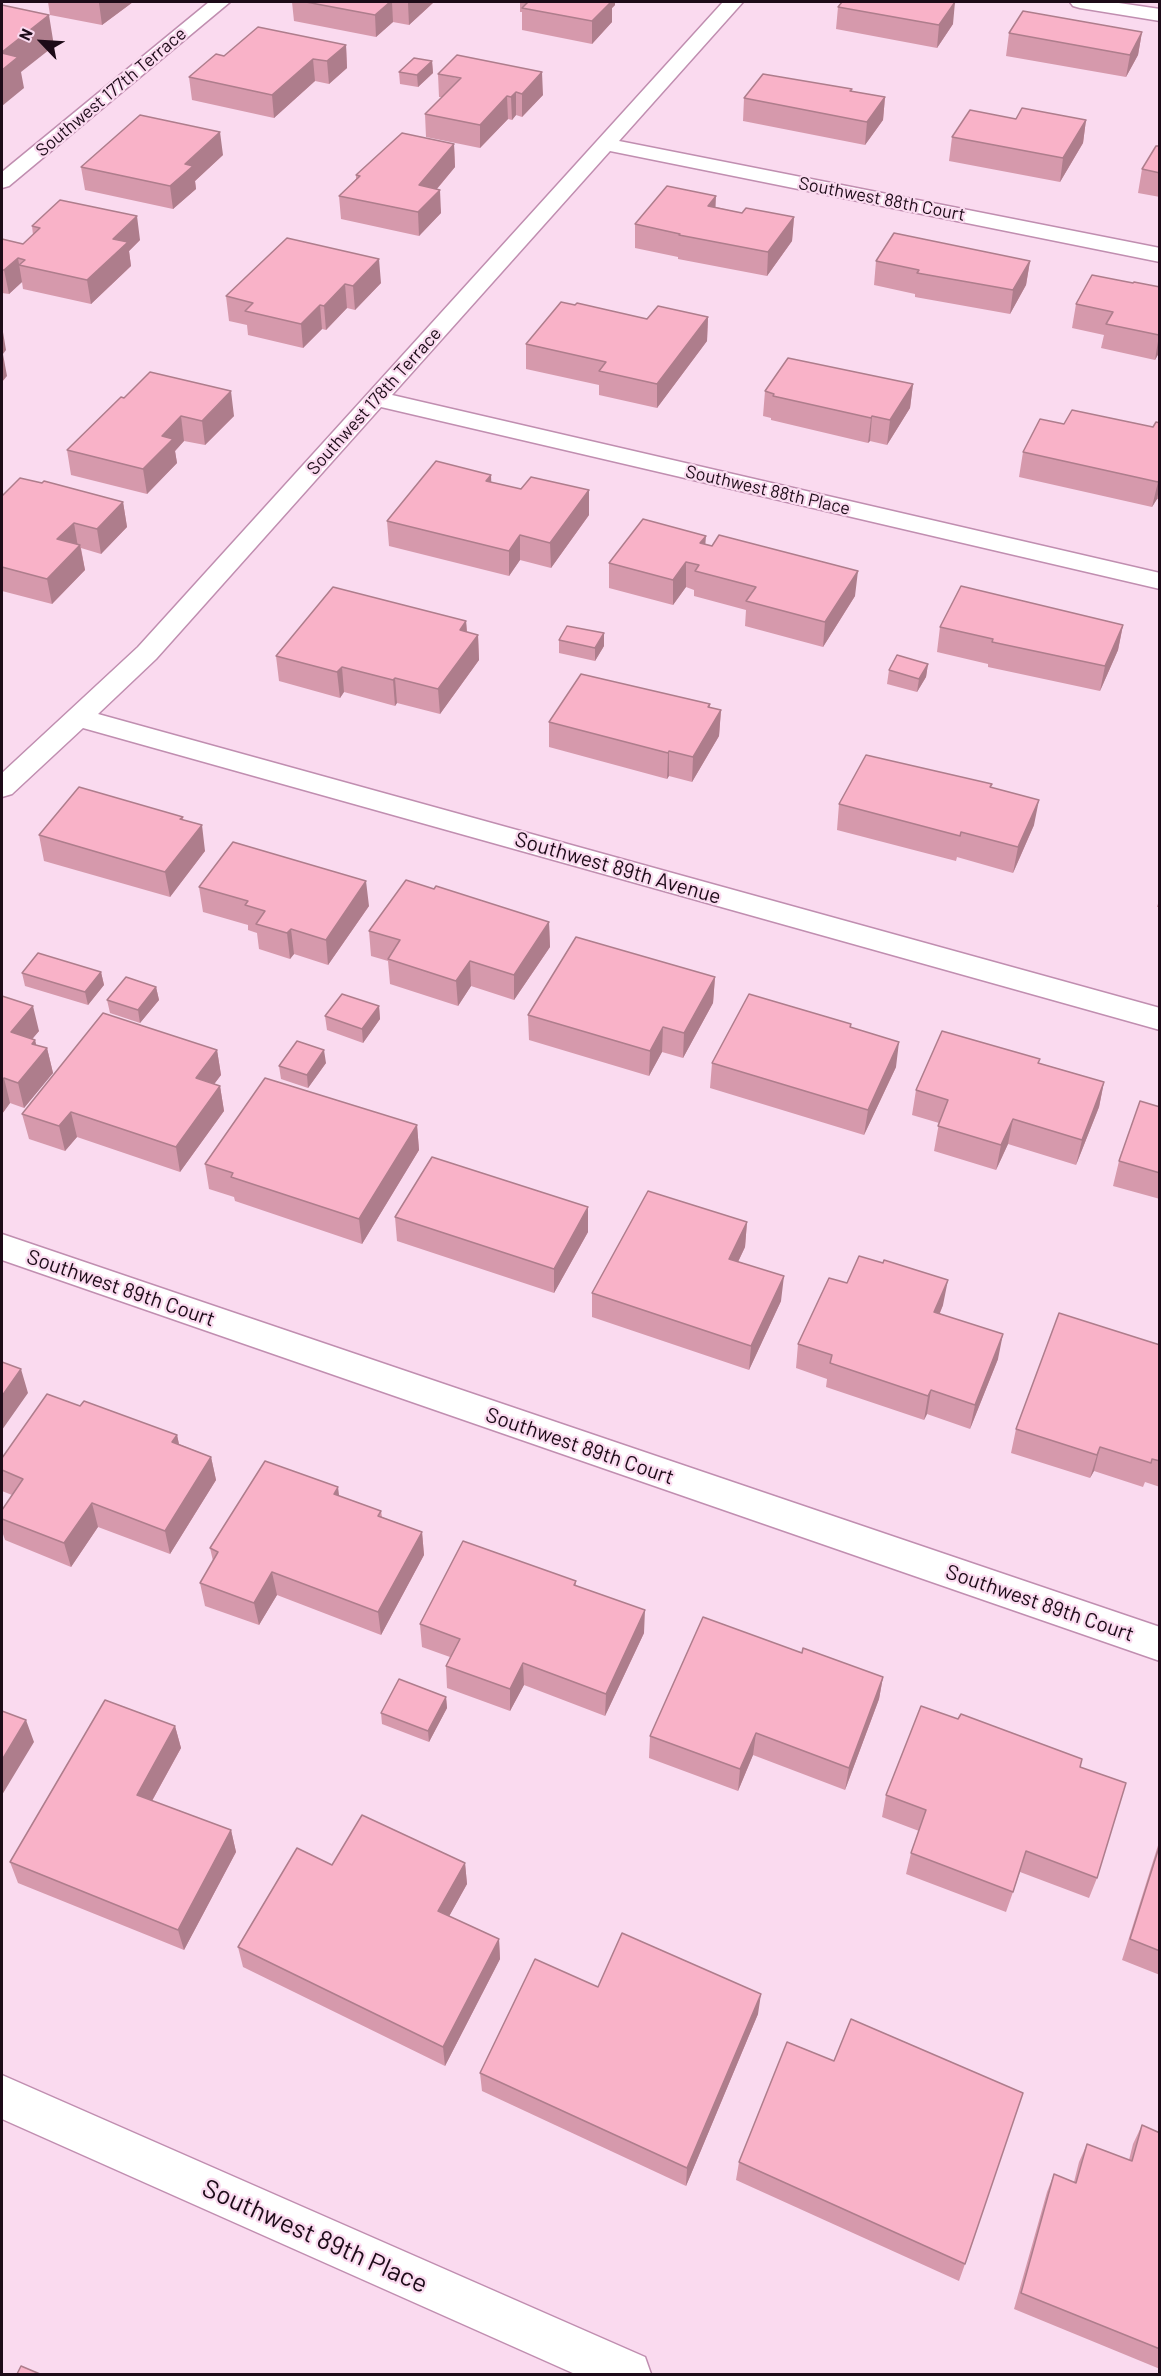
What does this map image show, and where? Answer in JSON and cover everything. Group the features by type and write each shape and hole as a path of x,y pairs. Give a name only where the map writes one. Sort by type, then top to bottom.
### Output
{"street":[{"name":"Southwest 177th Terrace","path":"2,182 220,2"},
{"name":"Southwest 178th Terrace","path":"2,788 147,653 733,2"},
{"path":"1080,2 1160,15"},
{"name":"Southwest 88th Court","path":"604,144 1160,255"},
{"path":"2,152 30,158"},
{"name":"Southwest 88th Place","path":"377,399 1160,581"},
{"name":"Southwest 89th Avenue","path":"77,717 1160,1019"},
{"name":"Southwest 89th Court","path":"2,1247 1160,1644"},
{"name":"Southwest 89th Place","path":"2,2097 628,2374"}],"building":[{"path":"306,2 390,2 375,15"},
{"path":"528,2 611,2 592,21 522,8"},
{"path":"842,2 955,2 939,25 838,7"},
{"path":"2,5 49,15 2,52"},
{"path":"1023,11 1142,32 1130,55 1009,33"},
{"path":"258,27 346,45 327,61 313,59 272,95 189,77 216,54 224,56"},
{"path":"2,53 18,57 2,70"},
{"path":"457,55 542,72 522,94 516,92 511,97 507,96 480,125 425,114 461,78 438,74"},
{"path":"414,58 432,61 417,75 399,72"},
{"path":"763,74 885,97 867,122 744,98"},
{"path":"1022,108 1086,120 1063,158 952,137 970,110 1016,119"},
{"path":"140,115 220,132 185,164 193,166 170,186 81,167"},
{"path":"402,133 454,144 419,185 440,190 418,212 339,196 360,176 356,175"},
{"path":"1156,146 1160,146 1160,173 1142,169"},
{"path":"667,186 716,196 708,206 742,213 746,208 794,217 768,252 635,224"},
{"path":"60,200 137,216 113,239 128,242 87,280 19,265 25,260 18,258 2,270 2,239 23,244 40,228 32,226"},
{"path":"894,233 1030,261 1013,290 917,273 919,270 876,261"},
{"path":"287,238 379,259 353,286 345,284 324,306 320,305 301,324 245,311 253,303 226,296"},
{"path":"1092,275 1160,287 1159,335 1106,324 1113,312 1076,304"},
{"path":"561,302 575,305 577,303 647,319 658,306 708,317 657,384 599,371 606,362 526,344"},
{"path":"788,358 913,384 890,420 872,416 871,418 773,396 774,394 765,391"},
{"path":"150,372 231,391 202,421 181,416 162,436 173,439 143,469 67,450 121,397 124,398"},
{"path":"1072,410 1153,427 1156,422 1160,423 1160,478 1158,482 1023,452 1040,419 1064,424"},
{"path":"436,461 491,475 486,481 521,489 531,477 589,490 550,543 520,535 509,551 387,521"},
{"path":"20,478 42,483 44,481 123,502 97,529 74,523 57,539 80,545 47,579 2,567 2,496"},
{"path":"643,519 706,536 700,543 712,546 719,535 858,571 825,622 746,601 756,587 695,571 699,565 686,562 673,580 609,563"},
{"path":"961,586 1123,625 1105,666 992,642 993,639 940,627"},
{"path":"333,587 466,621 460,630 478,635 438,689 342,667 337,672 276,656"},
{"path":"567,626 604,633 595,648 559,640"},
{"path":"897,655 928,664 919,679 889,670"},
{"path":"581,674 710,704 708,707 721,710 693,757 669,751 668,753 549,722"},
{"path":"866,755 992,784 990,787 1039,800 1018,847 961,832 960,836 839,804"},
{"path":"79,787 183,817 180,819 202,825 165,872 39,835"},
{"path":"233,842 366,881 326,940 291,929 287,933 256,924 265,911 245,905 248,901 199,887"},
{"path":"406,880 434,889 436,886 549,922 514,975 470,961 456,981 388,959 400,940 369,931"},
{"path":"576,937 715,977 684,1033 663,1027 650,1051 528,1015"},
{"path":"38,953 101,972 85,992 22,973"},
{"path":"126,977 156,987 138,1010 107,1000"},
{"path":"342,994 379,1006 362,1029 325,1016"},
{"path":"749,994 851,1024 850,1027 899,1042 868,1110 712,1063"},
{"path":"2,996 33,1006 11,1032 35,1040 32,1044 47,1048 18,1083 4,1078 2,1081"},
{"path":"103,1013 217,1050 196,1078 220,1086 176,1147 71,1112 59,1126 22,1114"},
{"path":"942,1031 1040,1059 1038,1063 1104,1082 1082,1140 1013,1119 1001,1145 938,1126 948,1100 916,1090"},
{"path":"297,1041 324,1050 307,1075 279,1066"},
{"path":"265,1078 417,1125 359,1219 231,1177 233,1173 205,1164"},
{"path":"1140,1101 1160,1107 1160,1173 1119,1161"},
{"path":"432,1157 588,1207 554,1269 395,1217"},
{"path":"648,1191 747,1222 729,1259 784,1276 751,1346 592,1293"},
{"path":"859,1256 883,1263 884,1260 948,1280 934,1312 1003,1334 975,1405 931,1390 928,1396 830,1363 832,1355 798,1344 829,1278 847,1283"},
{"path":"1059,1313 1160,1345 1160,1461 1152,1459 1151,1463 1100,1447 1097,1455 1016,1429"},
{"path":"2,1362 21,1369 2,1396"},
{"path":"47,1394 80,1406 84,1401 177,1435 172,1442 211,1457 165,1531 92,1503 64,1543 2,1519 2,1510 23,1479 2,1470 2,1458"},
{"path":"265,1461 338,1487 334,1494 381,1511 378,1516 422,1532 378,1612 272,1572 254,1603 200,1583 218,1552 210,1548"},
{"path":"463,1541 576,1581 574,1585 645,1610 606,1694 523,1663 510,1689 446,1666 460,1639 420,1624"},
{"path":"703,1617 802,1653 803,1648 883,1677 849,1768 756,1733 740,1769 650,1736"},
{"path":"399,1679 446,1697 428,1731 381,1713"},
{"path":"105,1700 175,1726 137,1795 231,1830 178,1930 10,1862"},
{"path":"921,1706 958,1719 961,1714 1082,1759 1080,1767 1126,1783 1097,1878 1026,1851 1013,1892 911,1853 926,1810 886,1795"},
{"path":"2,1711 26,1720 2,1760"},
{"path":"362,1815 465,1863 438,1911 499,1939 443,2047 238,1947 297,1848 332,1865"},
{"path":"1160,1844 1160,1951 1130,1939"},
{"path":"622,1933 761,1994 687,2168 480,2073 535,1959 598,1987"},
{"path":"851,2019 1023,2093 965,2264 739,2162 787,2042 834,2061"},
{"path":"1142,2125 1160,2133 1160,2349 1021,2293 1054,2174 1076,2183 1087,2144 1132,2161"},
{"path":"21,2366 40,2374 17,2374"}]}
